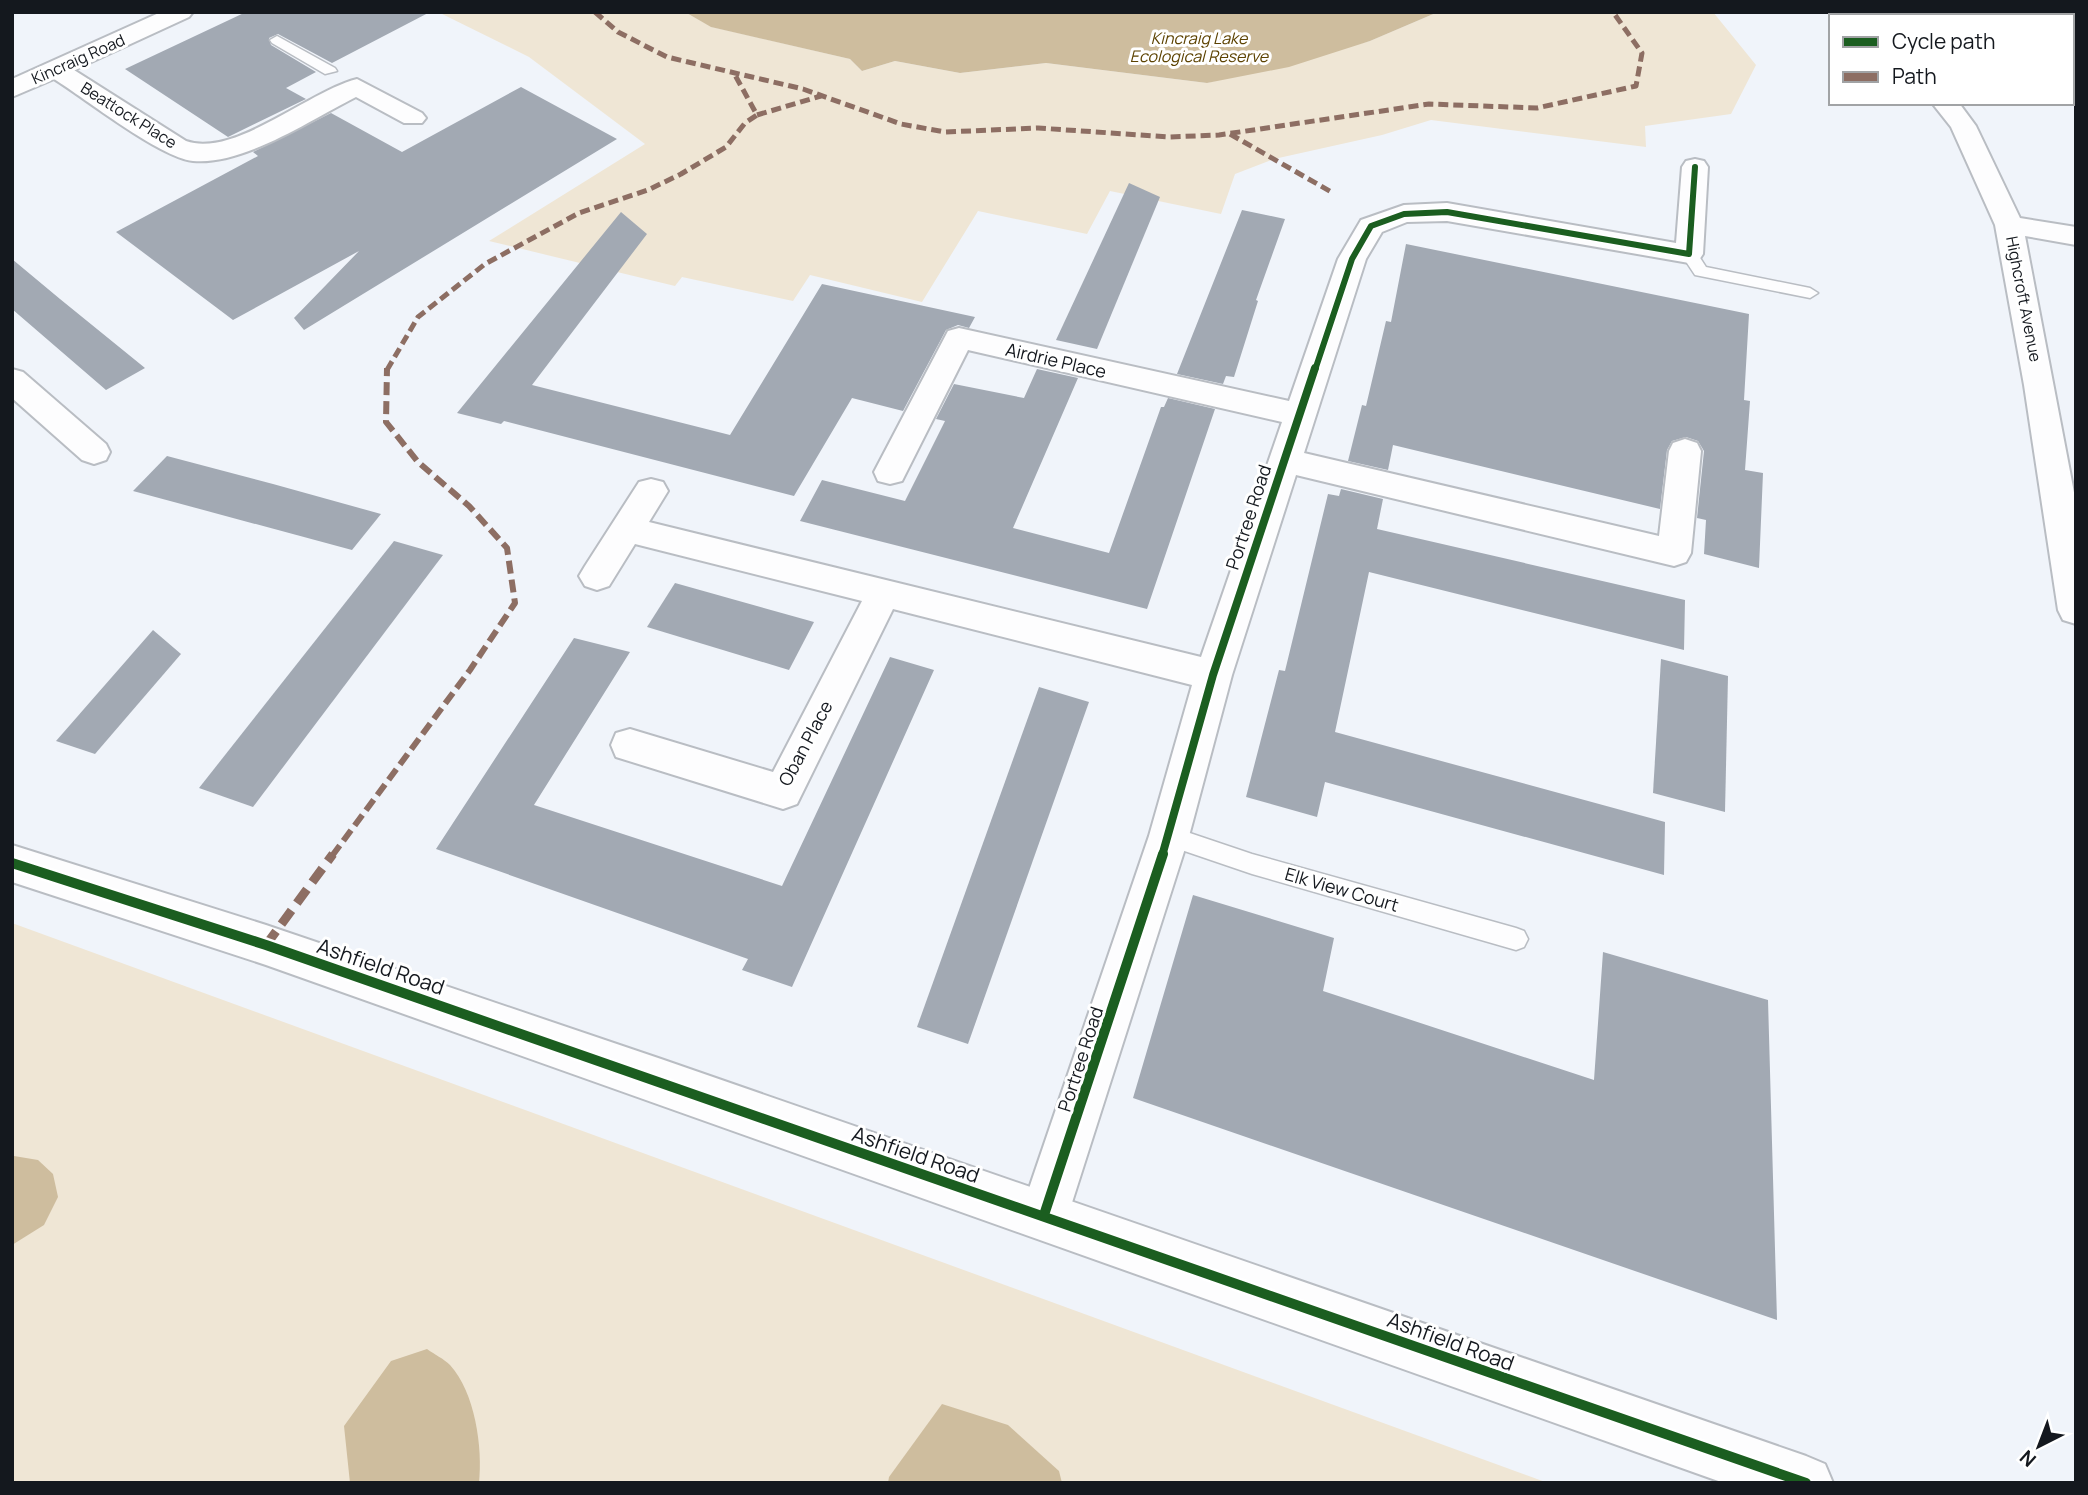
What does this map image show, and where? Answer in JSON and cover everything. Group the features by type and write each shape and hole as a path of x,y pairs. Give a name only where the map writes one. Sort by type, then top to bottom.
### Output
{"street":[{"name":"Kincraig Road","path":"12,89 181,12"},
{"name":"Beattock Place","path":"56,69 177,147 194,153 233,148 358,87"},
{"path":"330,71 414,118"},
{"name":"Highcroft Avenue","path":"1947,105 1963,126 2009,225 2040,386 2076,610"},
{"path":"1689,254 1695,167"},
{"name":"Portree Road","path":"1044,1216 1170,836 1213,675 1284,460 1352,259 1371,226 1388,218 1419,212 1447,212 1689,254"},
{"path":"2009,225 2076,236"},
{"name":"Airdrie Place","path":"890,472 959,338 1300,415"},
{"path":"12,380 94,452"},
{"name":"Highcroft Avenue","path":"2040,386 2076,426"},
{"name":"Portree Road","path":"1284,460 1674,553 1685,451"},
{"path":"597,576 651,491"},
{"path":"627,529 1213,675"},
{"name":"Oban Place","path":"630,746 783,792 883,594"},
{"name":"Ashfield Road","path":"12,863 266,945 1044,1216 1783,1480"}],"lane":[{"path":"277,40 330,71"},
{"path":"1689,254 1701,271 1810,293"},
{"name":"Elk View Court","path":"1170,836 1252,863 1516,939"}],"shaded area":[{"path":"438,12 685,12 712,27 850,59 862,71 895,61 960,73 1046,63 1207,83 1370,41 1438,12 1713,12 1756,65 1731,114 1645,126 1646,147 1431,120 1382,135 1274,159 1235,174 1221,214 1110,191 1087,234 978,211 922,302 810,275 793,301 682,277 675,286 489,241 645,144 529,57"},
{"path":"12,923 1548,1483 12,1483"}],"water":[{"name":"Kincraig Lake Ecological Reserve","path":"685,12 1438,12 1370,41 1289,67 1207,83 1046,63 960,73 895,61 862,71 850,59 711,27"},
{"path":"14,1156 38,1160 53,1174 58,1197 44,1225 12,1245"},
{"path":"427,1349 450,1365 466,1390 478,1437 479,1483 350,1483 344,1426 391,1361"},
{"path":"942,1404 1008,1425 1059,1471 1062,1483 888,1483 889,1477"}],"building":[{"path":"246,12 430,12 332,63 278,34 269,38 271,45 316,72 286,88 306,99 228,137 125,69"},
{"path":"521,87 617,139 304,330 294,318 359,251 233,320 116,232 258,156 253,152 331,113 402,152"},
{"path":"1129,183 1160,197 1097,349 1056,340"},
{"path":"1242,210 1285,219 1256,300 1258,301 1234,377 1226,376 1223,384 1177,374"},
{"path":"621,212 647,234 532,385 730,435 822,284 975,317 969,328 958,325 946,330 903,411 852,398 794,496 504,421 501,424 457,413"},
{"path":"1406,244 1749,314 1744,400 1750,401 1745,470 1763,473 1759,568 1704,554 1706,520 1697,518 1704,451 1698,441 1686,437 1672,441 1667,450 1660,509 1393,445 1388,470 1348,461 1362,405 1366,406 1386,321 1391,322"},
{"path":"12,259 145,368 106,390 12,309"},
{"path":"1037,369 1078,378 1013,528 1109,553 1161,407 1164,407 1168,398 1215,409 1147,609 800,521 822,480 905,501 945,421 936,419 954,384 1024,398"},
{"path":"167,456 381,514 352,550 133,491"},
{"path":"1341,489 1383,499 1377,529 1685,600 1684,650 1369,572 1335,732 1665,822 1664,875 1325,782 1317,817 1246,797 1279,670 1285,671 1328,494 1339,496"},
{"path":"394,541 443,555 253,807 199,788"},
{"path":"675,583 814,622 789,670 647,627"},
{"path":"153,630 181,654 95,754 56,741"},
{"path":"574,638 630,652 534,805 782,886 890,657 934,670 792,987 742,970 748,959 436,849"},
{"path":"1661,659 1728,676 1725,812 1653,793"},
{"path":"1039,687 1089,702 968,1044 917,1027"},
{"path":"1193,895 1334,938 1323,991 1594,1080 1603,952 1768,1000 1777,1320 1133,1098"}],"marked path":[{"path":"595,12 618,32 667,57 803,89 915,128 945,132 1057,128 1170,137 1249,132 1429,104 1537,108 1636,86 1642,53 1613,12"},
{"path":"266,945 470,670 515,603 507,548 469,506 418,462 386,422 387,369 418,317 485,264 579,213 648,190 726,147 745,123 757,115 735,75"},
{"path":"757,115 821,96"},
{"path":"1230,134 1333,193"}],"cycle path":[{"path":"1044,1215 1169,836 1213,675 1352,259 1371,226 1404,214 1447,212 1689,254 1695,167"},
{"path":"12,863 266,945 1771,1473 1806,1483"}]}
